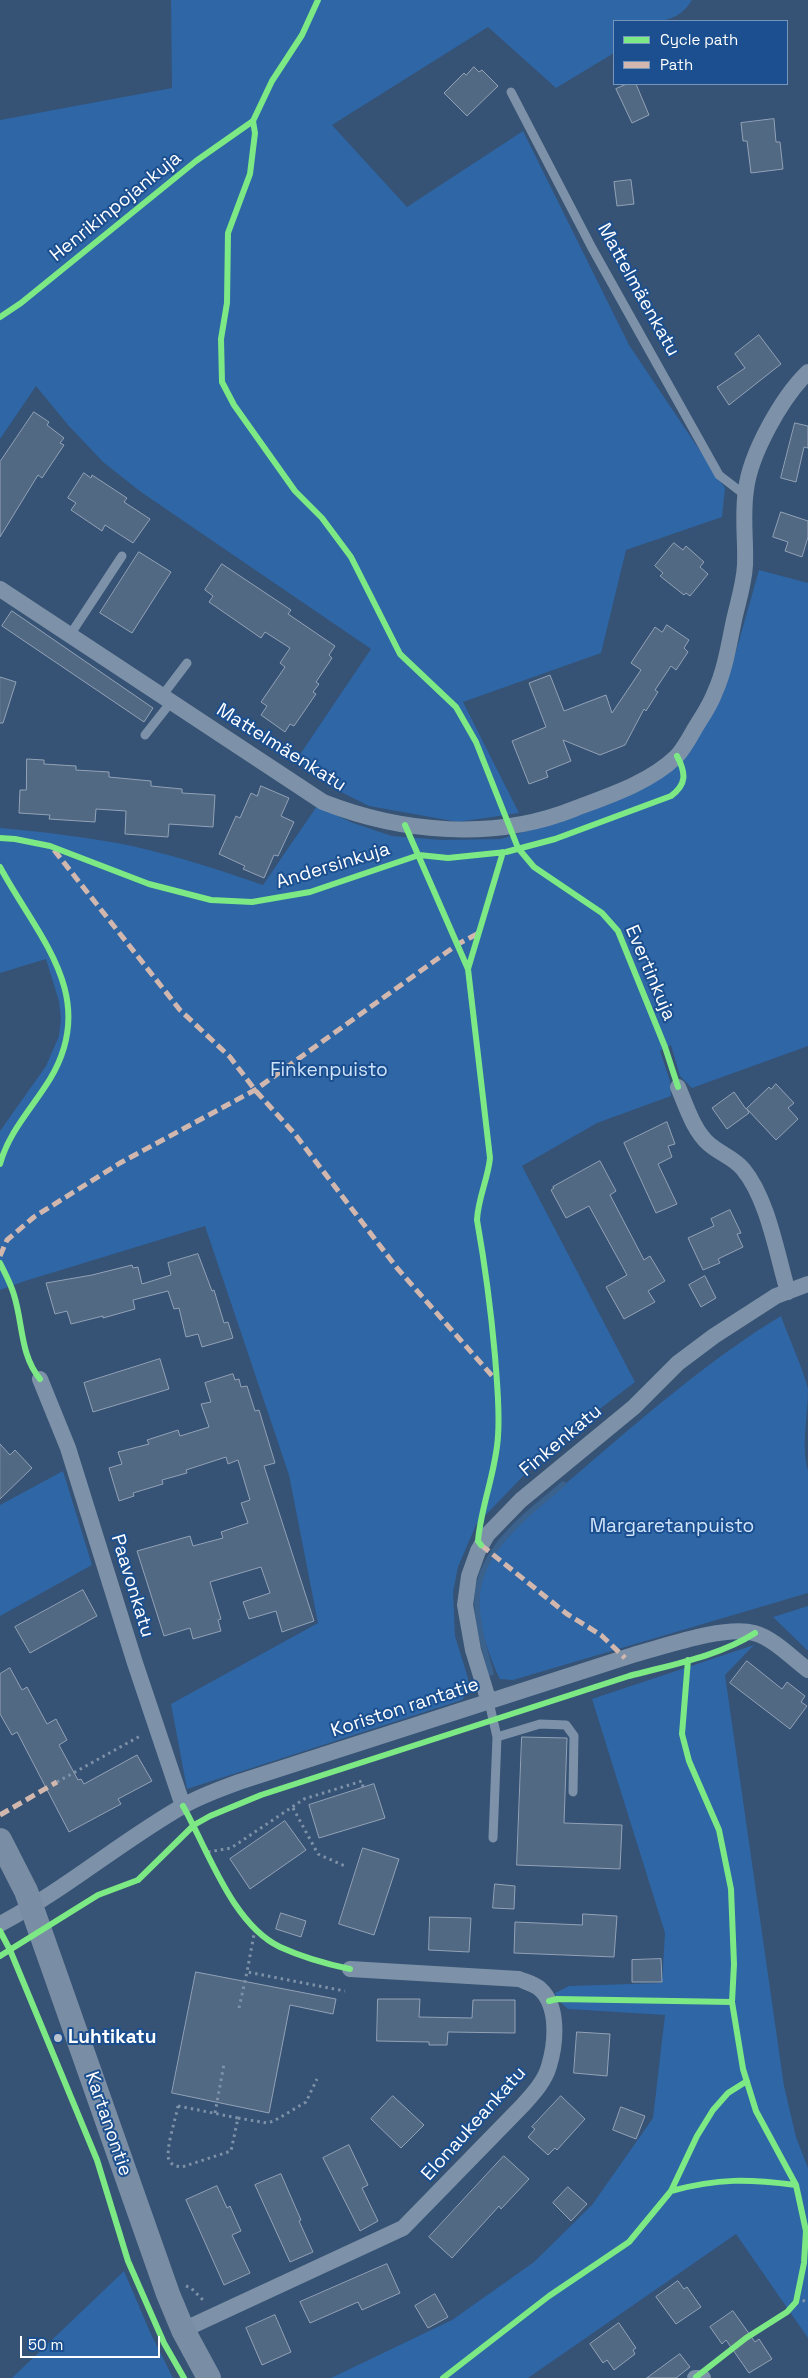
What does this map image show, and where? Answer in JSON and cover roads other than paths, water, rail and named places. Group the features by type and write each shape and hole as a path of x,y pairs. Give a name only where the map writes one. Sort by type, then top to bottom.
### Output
{"street":[{"name":"Mattelmäenkatu","path":"1,592 70,634 323,802 346,811 405,825 456,830 510,827 561,815 637,782 659,770 677,756 704,714 715,693 722,672 742,587 745,566 745,495 752,464 783,402 808,372"},
{"path":"678,1087 698,1131 708,1143 743,1169 752,1184 767,1219 788,1292"},
{"name":"Finkenkatu","path":"489,1702 473,1650 465,1605 468,1576 487,1535 520,1500 634,1407 678,1364 758,1307 776,1296 808,1284"},
{"name":"Paavonkatu","path":"40,1379 68,1448 134,1663 158,1728 183,1806"},
{"name":"Koriston rantatie","path":"32,1908 183,1806 239,1782 636,1654 738,1630 756,1633 775,1644 808,1670"},
{"name":"Kartanontie","path":"0,1840 26,1891 168,2294 183,2330 209,2378"},
{"path":"0,1924 32,1908"},
{"name":"Elonaukeankatu","path":"183,2330 403,2228 523,2105 536,2090 549,2067 555,2022 547,1996 538,1987 519,1979 350,1969"},
{"path":"695,2378 703,2378"}],"lane":[{"name":"Mattelmäenkatu","path":"511,92 592,248 719,475 745,495"},
{"path":"70,634 122,556"},
{"path":"145,735 186,663"},
{"path":"489,1702 497,1737 493,1838"},
{"path":"497,1737 540,1724 566,1725 574,1736 573,1792"}],"waterway":[{"path":"491,1673 480,1631 477,1605 479,1586 485,1568 494,1551 506,1536 534,1508 563,1484"}],"place":[{"name":"Luhtikatu","path":"58,2038"}],"park label":[{"name":"Finkenpuisto","path":"329,1071"},
{"name":"Margaretanpuisto","path":"672,1527"}]}
